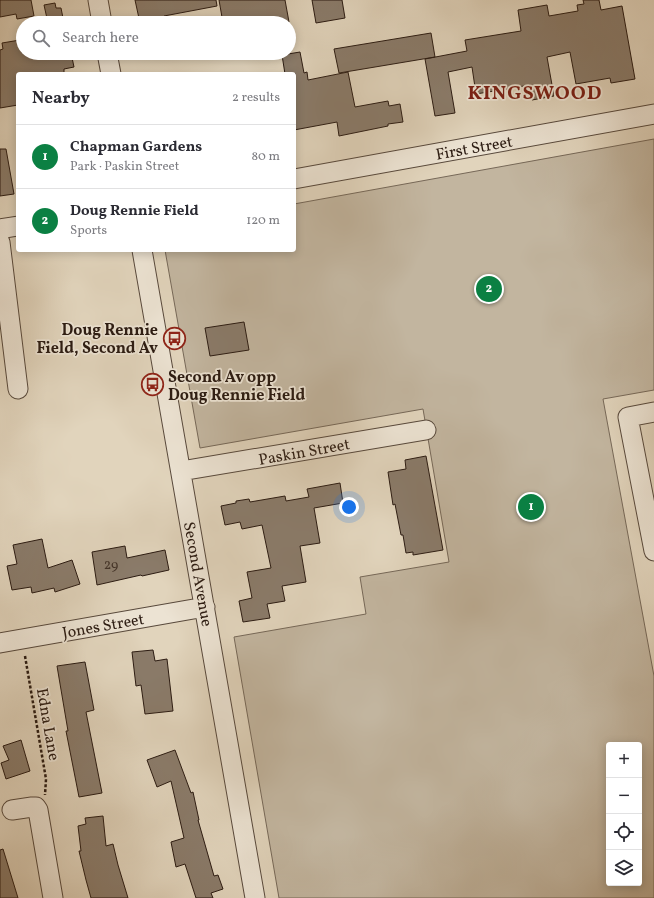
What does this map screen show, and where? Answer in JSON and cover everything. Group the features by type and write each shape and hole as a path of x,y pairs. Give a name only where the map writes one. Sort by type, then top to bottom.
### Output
{"street":[{"path":"98,0 101,16"},
{"path":"108,60 111,72"},
{"name":"First Street","path":"296,179 654,114"},
{"path":"0,229 16,226"},
{"path":"0,242 18,389"},
{"name":"Second Avenue","path":"142,252 255,898"},
{"path":"654,412 628,416 654,551"},
{"name":"Paskin Street","path":"181,471 426,430"},
{"name":"Jones Street","path":"0,643 205,607"},
{"path":"12,810 34,807 37,808 53,898"}],"path":[{"name":"Edna Lane","path":"22,639 46,779 44,800 39,813"}],"shaded area":[{"path":"654,139 654,390 603,399 654,676 654,898 279,898 234,637 366,614 360,577 449,562 423,409 200,448 165,252 296,252 296,204"}],"building":[{"path":"0,0 31,0 34,16 16,16 16,14 0,17"},
{"path":"135,0 216,0 217,6 164,16 138,16"},
{"path":"219,0 285,0 288,16 222,16"},
{"path":"312,0 342,0 345,18 316,23"},
{"path":"583,0 599,0 601,10 622,6 635,79 611,83 610,78 576,84 570,52 547,57 554,96 532,100 530,85 476,94 472,67 448,72 455,113 435,116 425,59 467,51 465,40 521,31 518,10 547,5 549,16 578,11 577,5 584,4"},
{"path":"55,3 56,8 61,8 63,16 46,16 44,5"},
{"path":"431,33 435,57 339,73 334,49"},
{"path":"16,41 16,60 72,60 74,67 64,69 64,72 16,72 16,105 0,108 0,50 3,49 2,43"},
{"path":"300,52 304,73 307,72 308,80 348,72 355,107 388,101 389,106 400,104 403,122 388,124 388,126 339,136 337,122 296,130 296,72 285,72 283,60 296,60 296,53"},
{"path":"0,149 6,149 14,194 0,196"},
{"path":"244,322 249,350 210,356 205,328"},
{"path":"426,456 443,550 413,555 413,552 406,553 395,504 393,505 388,472 406,469 405,460"},
{"path":"340,483 343,503 314,508 320,543 300,546 306,582 282,586 285,601 267,604 270,618 243,622 239,601 252,598 247,572 271,568 262,525 242,529 240,522 225,525 221,506 236,503 236,501 249,499 250,502 285,496 286,501 309,497 307,489"},
{"path":"42,539 48,568 72,560 80,584 55,592 54,588 32,593 31,587 12,590 7,566 17,564 13,545"},
{"path":"125,546 127,558 165,550 169,570 97,585 92,552"},
{"path":"153,650 155,661 167,659 173,711 145,714 141,685 136,686 132,652"},
{"path":"85,662 94,710 86,712 102,793 79,797 66,731 68,731 57,666"},
{"path":"21,740 30,771 6,779 1,763 9,760 3,746"},
{"path":"175,750 191,793 193,792 198,820 214,876 218,875 223,889 211,893 213,898 196,898 185,864 176,867 171,842 184,838 171,781 157,787 147,760"},
{"path":"103,816 106,846 113,844 128,898 91,898 79,851 81,851 78,826 86,824 85,818"},
{"path":"3,849 18,898 0,898 0,850"}],"place":[{"name":"Doug Rennie Field","path":"489,289"},
{"name":"Doug Rennie Field, Second Av","path":"174,338"},
{"name":"Second Av opp Doug Rennie Field","path":"153,385"},
{"name":"Chapman Gardens","path":"531,507"}],"district":[{"name":"KINGSWOOD","path":"535,92"}]}
